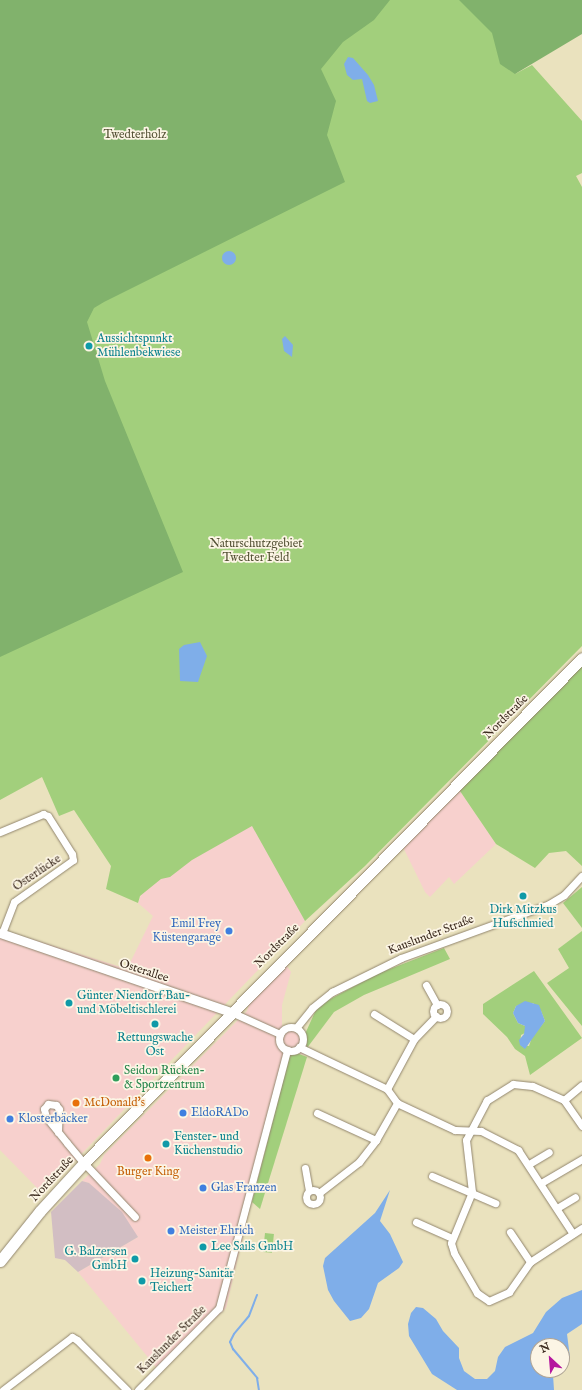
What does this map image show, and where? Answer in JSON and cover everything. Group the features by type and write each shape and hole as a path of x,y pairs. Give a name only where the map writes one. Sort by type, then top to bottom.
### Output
{"main road":[{"name":"Nordstraße","path":"0,1261 40,1211 84,1163 230,1012 582,658"}],"street":[{"name":"Osterlücke","path":"0,832 43,814 48,816 72,854 73,860 14,902 1,934"},
{"name":"Kauslunder Straße","path":"296,1028 312,1008 332,992 402,957 549,904 564,895 582,876"},
{"name":"Osterallee","path":"1,934 230,1012 280,1034"},
{"path":"426,985 437,1005"},
{"path":"436,1016 433,1010 437,1005"},
{"path":"436,1016 442,1017 447,1012 445,1005 437,1005"},
{"path":"374,1014 414,1039"},
{"path":"387,1089 414,1039 436,1016"},
{"path":"299,1047 302,1038 296,1028 285,1028 280,1034 279,1042 286,1050 299,1047 387,1089 397,1103 455,1130 481,1131 518,1150 529,1164 573,1234"},
{"name":"Kauslunder Straße","path":"138,1390 219,1308 286,1050"},
{"path":"582,1126 564,1100 532,1086 514,1084 487,1100 469,1131 466,1140 472,1192 452,1238 454,1253 482,1297 489,1301 509,1292 530,1262 582,1228"},
{"path":"564,1100 582,1085"},
{"path":"319,1193 359,1162 376,1140 397,1103"},
{"path":"317,1113 376,1140"},
{"path":"58,1132 84,1163 135,1218"},
{"path":"529,1164 549,1152"},
{"path":"541,1183 582,1159"},
{"path":"305,1168 310,1191 306,1198 310,1204 317,1204 320,1200 319,1193"},
{"path":"432,1176 495,1203"},
{"path":"310,1191 319,1193"},
{"path":"557,1208 575,1197"},
{"path":"416,1222 452,1238"},
{"path":"510,1232 530,1262"},
{"path":"3,1390 72,1337 77,1340 127,1390"}],"shaded area":[{"path":"460,791 496,844 454,884 449,877 430,897 425,892 403,847"},
{"path":"250,821 305,921 43,1194 0,1150 0,929 127,969 153,916 138,903 143,890"},
{"path":"286,965 291,972 282,1005 282,1027 295,1024 305,1034 307,1048 304,1055 294,1052 265,1143 226,1308 160,1372 78,1272 138,1237 89,1183 82,1181 100,1164 104,1155 247,1011 250,1001"},
{"path":"82,1181 89,1183 122,1212 138,1237 78,1272 65,1260 55,1258 51,1212"}],"green space":[{"name":"Naturschutzgebiet Twedter Feld","path":"0,0 582,0 515,74 532,65 582,121 582,173 576,176 582,187 582,646 365,866 305,921 252,826 192,860 170,877 161,879 140,896 138,903 106,889 111,866 74,810 59,816 42,777 0,800"},
{"name":"Twedterholz","path":"0,0 390,0 374,20 343,42 321,69 336,101 327,135 345,182 104,302 94,308 87,322 105,381 183,572 0,657"},
{"path":"459,0 582,0 582,34 515,74 500,64 492,33"},
{"path":"582,664 582,866 566,851 549,853 535,868 496,844 460,791"},
{"path":"582,887 582,928 563,903"},
{"path":"582,931 582,1026 547,983 569,968 558,949"},
{"path":"444,948 450,959 364,995 334,1012 307,1048 305,1034 315,1012 323,1003 377,974"},
{"path":"534,971 582,1038 530,1075 525,1056 515,1049 507,1037 483,1014 483,1004","holes":["533,1003 541,1011 545,1021 532,1037 529,1046 520,1045 521,1035 525,1033 525,1026 518,1023 513,1013 516,1006"]},
{"path":"294,1052 307,1057 260,1209 252,1202 289,1057"},
{"path":"265,1233 274,1234 272,1253 263,1252"}],"water":[{"path":"348,57 353,58 368,75 374,85 378,101 370,103 367,101 362,79 353,80 347,75 344,64"},
{"path":"226,251 232,251 236,255 236,261 232,265 226,265 222,261 222,255"},
{"path":"285,336 293,345 292,357 284,351 282,339"},
{"path":"200,642 207,656 198,682 180,681 179,649 184,645"},
{"path":"525,1001 539,1005 545,1021 525,1049 520,1045 519,1040 524,1034 525,1026 518,1023 513,1013 516,1006"},
{"path":"390,1190 380,1221 390,1234 403,1262 399,1268 378,1283 369,1309 361,1318 350,1321 334,1301 328,1290 323,1266 325,1258 375,1213"},
{"path":"582,1290 582,1324 567,1334 568,1338 530,1338 530,1378 553,1378 554,1390 457,1390 432,1374 409,1336 408,1324 411,1313 416,1307 423,1308 436,1319 443,1331 459,1348 459,1358 464,1371 475,1379 487,1379 495,1371 498,1357 505,1347 533,1333 546,1312 562,1298"}],"waterway":[{"path":"257,1295 249,1316 234,1334 230,1342 233,1349 257,1378 259,1390"}],"place":[{"name":"Aussichtspunkt Mühlenbekwiese","path":"89,346"},
{"name":"Dirk Mitzkus Hufschmied","path":"523,896"},
{"name":"Emil Frey Küstengarage","path":"229,931"},
{"name":"Günter Niendorf Bau- und Möbeltischlerei","path":"69,1003"},
{"name":"Rettungswache Ost","path":"155,1024"},
{"name":"Seidon Rücken- & Sportzentrum","path":"116,1078"},
{"name":"McDonald's","path":"76,1103"},
{"name":"EldoRADo","path":"183,1113"},
{"name":"Klosterbäcker","path":"10,1119"},
{"name":"Fenster- und Küchenstudio","path":"166,1144"},
{"name":"Burger King","path":"148,1158"},
{"name":"Glas Franzen","path":"203,1188"},
{"name":"Meister Ehrich","path":"171,1231"},
{"name":"Lee Sails GmbH","path":"203,1247"},
{"name":"G. Balzersen GmbH","path":"135,1259"},
{"name":"Heizung-Sanitär Teichert","path":"142,1281"}]}
